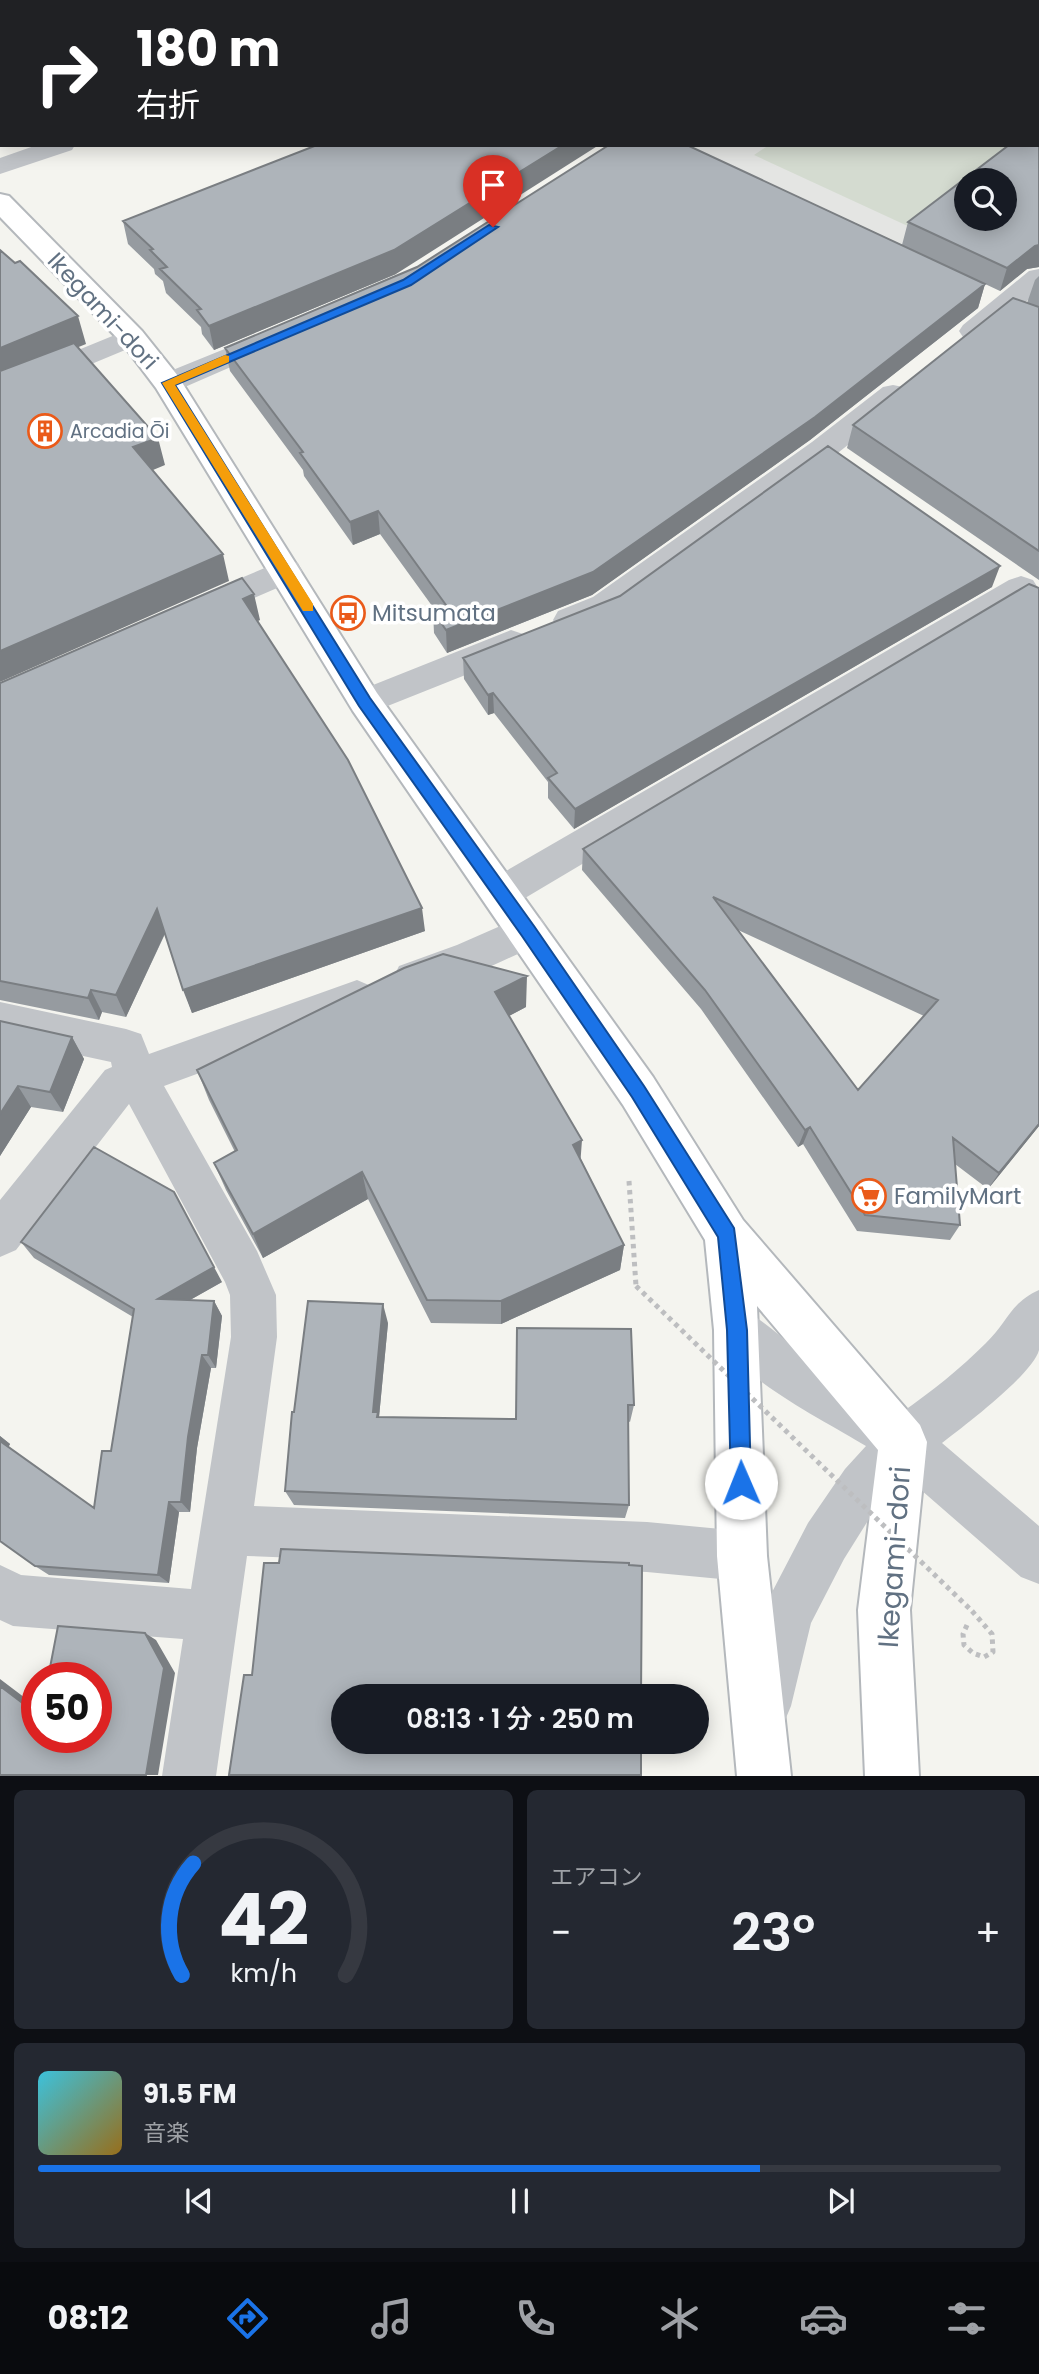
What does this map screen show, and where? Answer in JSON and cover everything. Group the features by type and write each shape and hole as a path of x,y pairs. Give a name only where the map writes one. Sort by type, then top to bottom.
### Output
{"main road":[{"name":"Ikegami-dori","path":"0,202 132,337 168,383 365,702 638,1091 727,1235 903,1442 884,1610 894,1765"},
{"name":"Ikegami-dori","path":"727,1235 737,1330 742,1556 762,1750"},
{"path":"739,1776 762,1750"}],"street":[{"path":"0,166 57,147"},
{"path":"951,349 1015,312 1039,277"},
{"path":"974,293 1015,312"},
{"path":"168,383 297,328"},
{"path":"0,393 132,337"},
{"path":"365,702 605,606 834,457 919,374"},
{"path":"174,621 285,571"},
{"path":"501,893 1019,587"},
{"path":"0,1235 120,1083 471,957 528,931"},
{"path":"0,1020 126,1047 137,1078 234,1255 253,1295 254,1337 189,1776"},
{"path":"762,1750 788,1616 826,1541 862,1486 903,1442 957,1402 1005,1358 1039,1313"},
{"path":"737,1330 758,1350 785,1369 903,1442 1039,1559"},
{"path":"225,1530 648,1547 742,1556"},
{"path":"0,1591 13,1600 212,1616"}],"path":[{"path":"629,1181 636,1286 990,1628 995,1640 993,1652 985,1657 973,1653 964,1645 963,1634 967,1625"}],"shaded area":[{"path":"692,147 1039,147 1039,258 980,280"},
{"path":"766,147 1014,147 983,168 954,168 954,191 912,228 754,155"}],"building":[{"path":"312,147 560,147 394,250 209,326 197,310 201,309 160,269 167,267 150,250 153,249 123,221"},
{"path":"606,147 691,147 985,284 815,417 593,572 446,630 433,611 446,605 378,511 350,522 300,453 303,452 225,348 417,267"},
{"path":"1006,147 1039,147 1039,245 1007,268 908,222 954,187 954,231 1017,231 1017,168 979,168"},
{"path":"0,250 15,263 20,261 78,316 0,348"},
{"path":"1013,298 1039,307 1039,551 853,425"},
{"path":"74,343 158,438 133,447 223,554 0,651 0,371"},
{"path":"828,446 1000,566 575,809 548,778 557,773 493,693 488,695 463,658 620,596"},
{"path":"242,578 254,594 243,599 348,760 422,908 183,990 157,909 116,995 91,990 88,998 0,981 0,683"},
{"path":"1029,584 1039,588 1039,1124 999,1173 953,1138 960,1225 865,1215 810,1127 805,1130 705,990 583,849","holes":["713,897 938,1000 858,1090"]},
{"path":"443,954 527,976 495,992 582,1140 573,1145 624,1245 501,1301 427,1300 362,1172 253,1234 214,1163 237,1150 197,1070 404,968"},
{"path":"0,1021 72,1037 50,1092 18,1086 0,1114"},
{"path":"94,1147 174,1192 214,1267 158,1299 214,1301 208,1355 202,1355 188,1437 181,1502 169,1502 158,1575 35,1566 0,1541 0,1441 94,1508 102,1451 111,1451 134,1309 21,1242"},
{"path":"308,1301 383,1304 373,1412 378,1412 377,1417 516,1419 517,1328 631,1329 634,1405 628,1405 629,1505 285,1491 292,1412"},
{"path":"281,1549 629,1563 642,1566 641,1684 331,1684 331,1754 641,1754 641,1775 229,1775 244,1675 252,1675 264,1563 279,1563"},
{"path":"58,1626 145,1633 164,1668 146,1775 0,1775 0,1686 21,1702 21,1753 112,1753 112,1662 51,1662"}],"slow traffic":[{"path":"225,359 168,383 308,608"}],"place":[{"name":"Arcadia Ōi","path":"45,431"},
{"name":"Mitsumata","path":"348,613"},
{"name":"FamilyMart","path":"869,1196"}],"route":[{"path":"493,227 407,282 168,383 365,702 638,1091 727,1235 737,1330 741,1483"}]}
